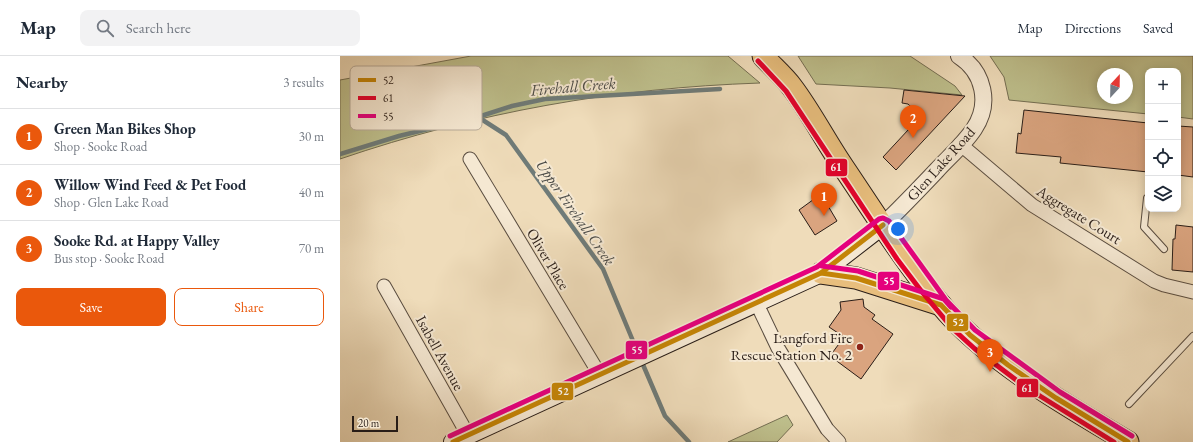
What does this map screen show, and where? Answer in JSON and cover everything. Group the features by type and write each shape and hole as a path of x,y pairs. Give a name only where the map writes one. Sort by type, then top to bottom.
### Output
{"main road":[{"path":"763,56 792,86 883,225 941,305 970,335 1008,365 1056,398 1128,442"},
{"path":"460,439 756,302 821,274 883,225"},
{"path":"821,274 856,278 941,305"}],"street":[{"name":"Glen Lake Road","path":"883,225 960,144 977,123 983,98 979,79 973,68 960,56"},
{"name":"Aggregate Court","path":"960,144 1018,195 1046,214 1154,281 1193,292"},
{"name":"Oliver Place","path":"470,159 600,375"},
{"name":"Isabell Avenue","path":"384,286 460,439"},
{"path":"756,302 778,348 827,429 839,442"}],"lane":[{"path":"1146,212 1144,227 1164,249"},
{"path":"1129,404 1193,336"}],"green space":[{"path":"471,56 728,56 760,83 652,90 547,105 482,119 482,66 416,66"},
{"path":"798,56 910,56 955,86 962,95 890,88 816,84"},
{"path":"990,56 1193,56 1193,119 1181,117 1181,68 1145,68 1145,114 1009,100 1004,77"},
{"path":"350,78 350,130 436,130 340,159 340,80"},
{"path":"787,415 793,425 777,442 728,442"}],"building":[{"path":"904,90 965,96 896,170 883,157 921,116 908,104 902,103"},
{"path":"1024,110 1145,123 1145,172 1060,163 1061,157 1016,153 1018,133 1021,134"},
{"path":"1181,126 1193,127 1193,177 1181,175"},
{"path":"821,194 837,221 815,235 799,210"},
{"path":"1176,225 1193,227 1193,272 1172,270 1173,239 1175,239"},
{"name":"Langford Fire Rescue Station No. 2","path":"863,299 864,307 875,315 872,319 893,334 861,379 830,356 844,337 829,327 841,310 840,302"}],"waterway":[{"name":"Firehall Creek","path":"482,116 512,106 545,99 720,89"},
{"name":"Upper Firehall Creek","path":"482,120 506,135 603,269 638,353"},
{"name":"Firehall Creek","path":"340,154 424,130"},
{"name":"Upper Firehall Creek","path":"641,360 665,416 689,442"}],"transit line":[{"name":"61","path":"758,61 786,91 897,259 953,329 975,349 1024,386 1114,442"},
{"name":"55","path":"450,436 817,267 879,219 883,218 889,221 946,300 975,330 1060,392 1132,436"},
{"name":"52","path":"453,442 821,273 883,225"},
{"name":"55","path":"822,266 858,271 944,299 951,307"},
{"name":"52","path":"821,273 856,278 941,305 970,335 1008,365 1056,398 1128,442"}],"place":[{"name":"Willow Wind Feed & Pet Food","path":"913,138"},
{"name":"Green Man Bikes Shop","path":"824,216"},
{"name":"Langford Fire Rescue Station No. 2","path":"860,347"},
{"name":"Sooke Rd. at Happy Valley","path":"990,372"}]}
